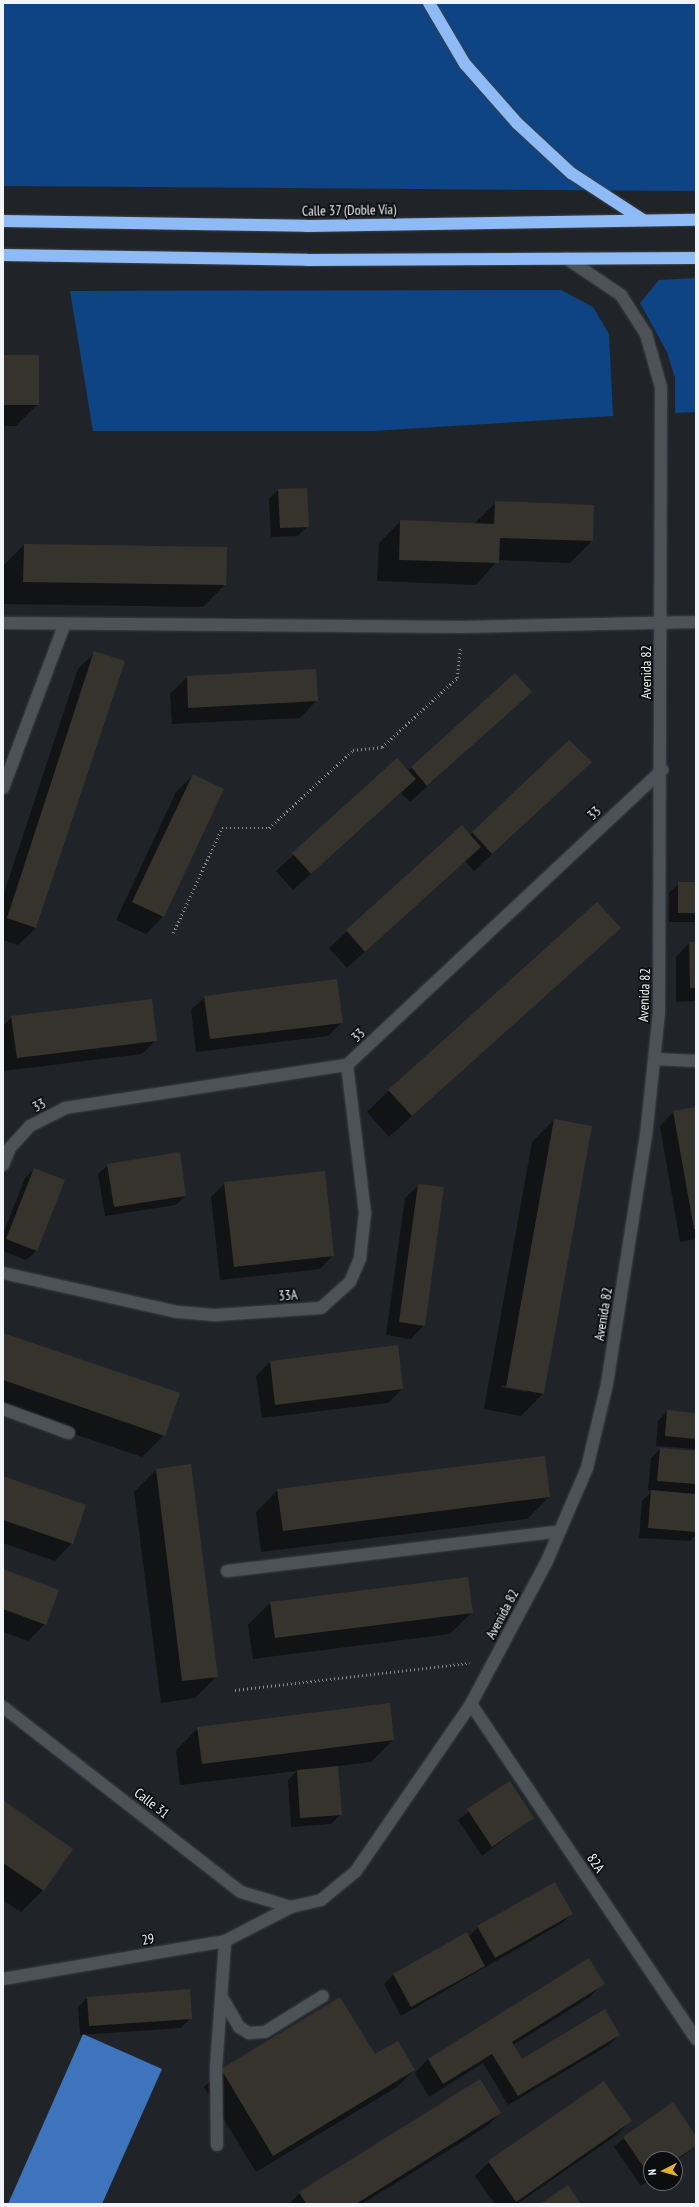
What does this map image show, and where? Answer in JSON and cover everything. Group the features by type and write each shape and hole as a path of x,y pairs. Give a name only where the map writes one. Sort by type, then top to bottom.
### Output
{"highway":[{"path":"429,3 464,64 517,123 571,173 643,220"},
{"name":"Calle 37 (Doble Vía)","path":"3,221 306,226 696,220"},
{"path":"3,255 307,260 564,257 696,258"}],"street":[{"name":"Avenida 82","path":"291,1907 321,1900 356,1871 472,1704 560,1531 587,1468 607,1384 655,1059 659,1013 662,770 661,387 646,334 621,295 564,257"},
{"path":"3,623 64,626 462,627 696,622"},
{"path":"3,788 64,626"},
{"name":"33","path":"3,1165 10,1148 30,1126 65,1108 347,1065 662,770"},
{"path":"655,1059 696,1061"},
{"name":"33A","path":"3,1273 178,1312 216,1315 320,1308 350,1282 360,1258 365,1213 347,1065"},
{"path":"3,1409 69,1433"},
{"path":"227,1571 560,1531"},
{"name":"82A","path":"472,1704 696,2039"},
{"name":"Calle 31","path":"3,1707 242,1892 291,1907"},
{"name":"29","path":"3,1979 225,1941 291,1907"},
{"path":"217,2145 216,2068 223,1999 225,1941"},
{"path":"223,1999 238,2027 249,2033 266,2032 323,1996"}],"path":[{"path":"173,933 222,828 269,828 353,750 382,747 457,678 462,627"},
{"path":"235,1690 494,1661"}],"shaded area":[{"path":"3,3 696,3 696,191 3,186"},
{"path":"696,278 696,412 675,413 675,378 667,352 640,303 659,280"},
{"path":"561,290 593,307 609,334 613,416 372,431 93,431 70,291"},
{"path":"83,2034 162,2069 102,2204 8,2204"}],"building":[{"path":"3,355 39,355 39,405 3,405"},
{"path":"307,488 309,527 280,528 278,489"},
{"path":"495,501 594,505 593,541 500,538 499,563 399,560 400,520 494,524"},
{"path":"24,544 227,547 226,585 23,582"},
{"path":"94,651 125,661 36,928 7,918"},
{"path":"316,669 318,701 188,708 187,676"},
{"path":"515,673 532,692 427,786 411,767"},
{"path":"569,740 592,762 492,854 472,832"},
{"path":"397,758 416,779 311,874 292,853"},
{"path":"193,774 224,789 164,917 132,902"},
{"path":"462,825 481,847 365,952 346,930"},
{"path":"678,882 696,882 696,913 678,913"},
{"path":"597,902 621,928 412,1116 388,1090"},
{"path":"689,942 696,942 696,988 690,988"},
{"path":"337,979 343,1023 210,1039 204,996"},
{"path":"152,999 157,1041 17,1058 11,1016"},
{"path":"696,1107 696,1229 694,1229 673,1111"},
{"path":"554,1119 592,1126 544,1394 506,1387"},
{"path":"180,1152 186,1196 114,1207 107,1164"},
{"path":"34,1168 65,1180 37,1251 6,1239"},
{"path":"325,1171 334,1256 234,1267 224,1182"},
{"path":"418,1184 444,1187 425,1326 399,1322"},
{"path":"3,1333 180,1393 165,1436 3,1380"},
{"path":"398,1345 403,1389 275,1405 270,1361"},
{"path":"667,1410 696,1413 696,1439 665,1436"},
{"path":"660,1448 696,1451 696,1484 657,1481"},
{"path":"545,1456 550,1497 283,1531 277,1489"},
{"path":"191,1464 218,1677 182,1681 156,1469"},
{"path":"3,1476 86,1505 73,1544 3,1520"},
{"path":"651,1490 696,1494 696,1532 648,1528"},
{"path":"3,1569 59,1590 46,1625 3,1609"},
{"path":"468,1577 473,1613 275,1638 270,1602"},
{"path":"390,1703 394,1740 202,1764 197,1727"},
{"path":"338,1766 342,1815 300,1818 297,1770"},
{"path":"510,1781 534,1818 492,1847 467,1809"},
{"path":"3,1800 73,1849 44,1891 3,1863"},
{"path":"555,1882 573,1914 495,1958 477,1926"},
{"path":"467,1932 485,1966 411,2007 393,1974"},
{"path":"589,1958 605,1984 512,2042 522,2059 605,2009 620,2035 518,2096 492,2054 443,2084 428,2059"},
{"path":"190,1989 192,2019 89,2026 87,1997"},
{"path":"340,1997 375,2054 398,2041 415,2070 273,2156 221,2069"},
{"path":"480,2079 501,2113 356,2204 306,2204 299,2192"},
{"path":"604,2081 632,2121 516,2202 488,2161"},
{"path":"673,2102 696,2136 696,2146 683,2155 683,2151 643,2151 643,2166 623,2137"},
{"path":"568,2185 581,2204 540,2204"}]}
